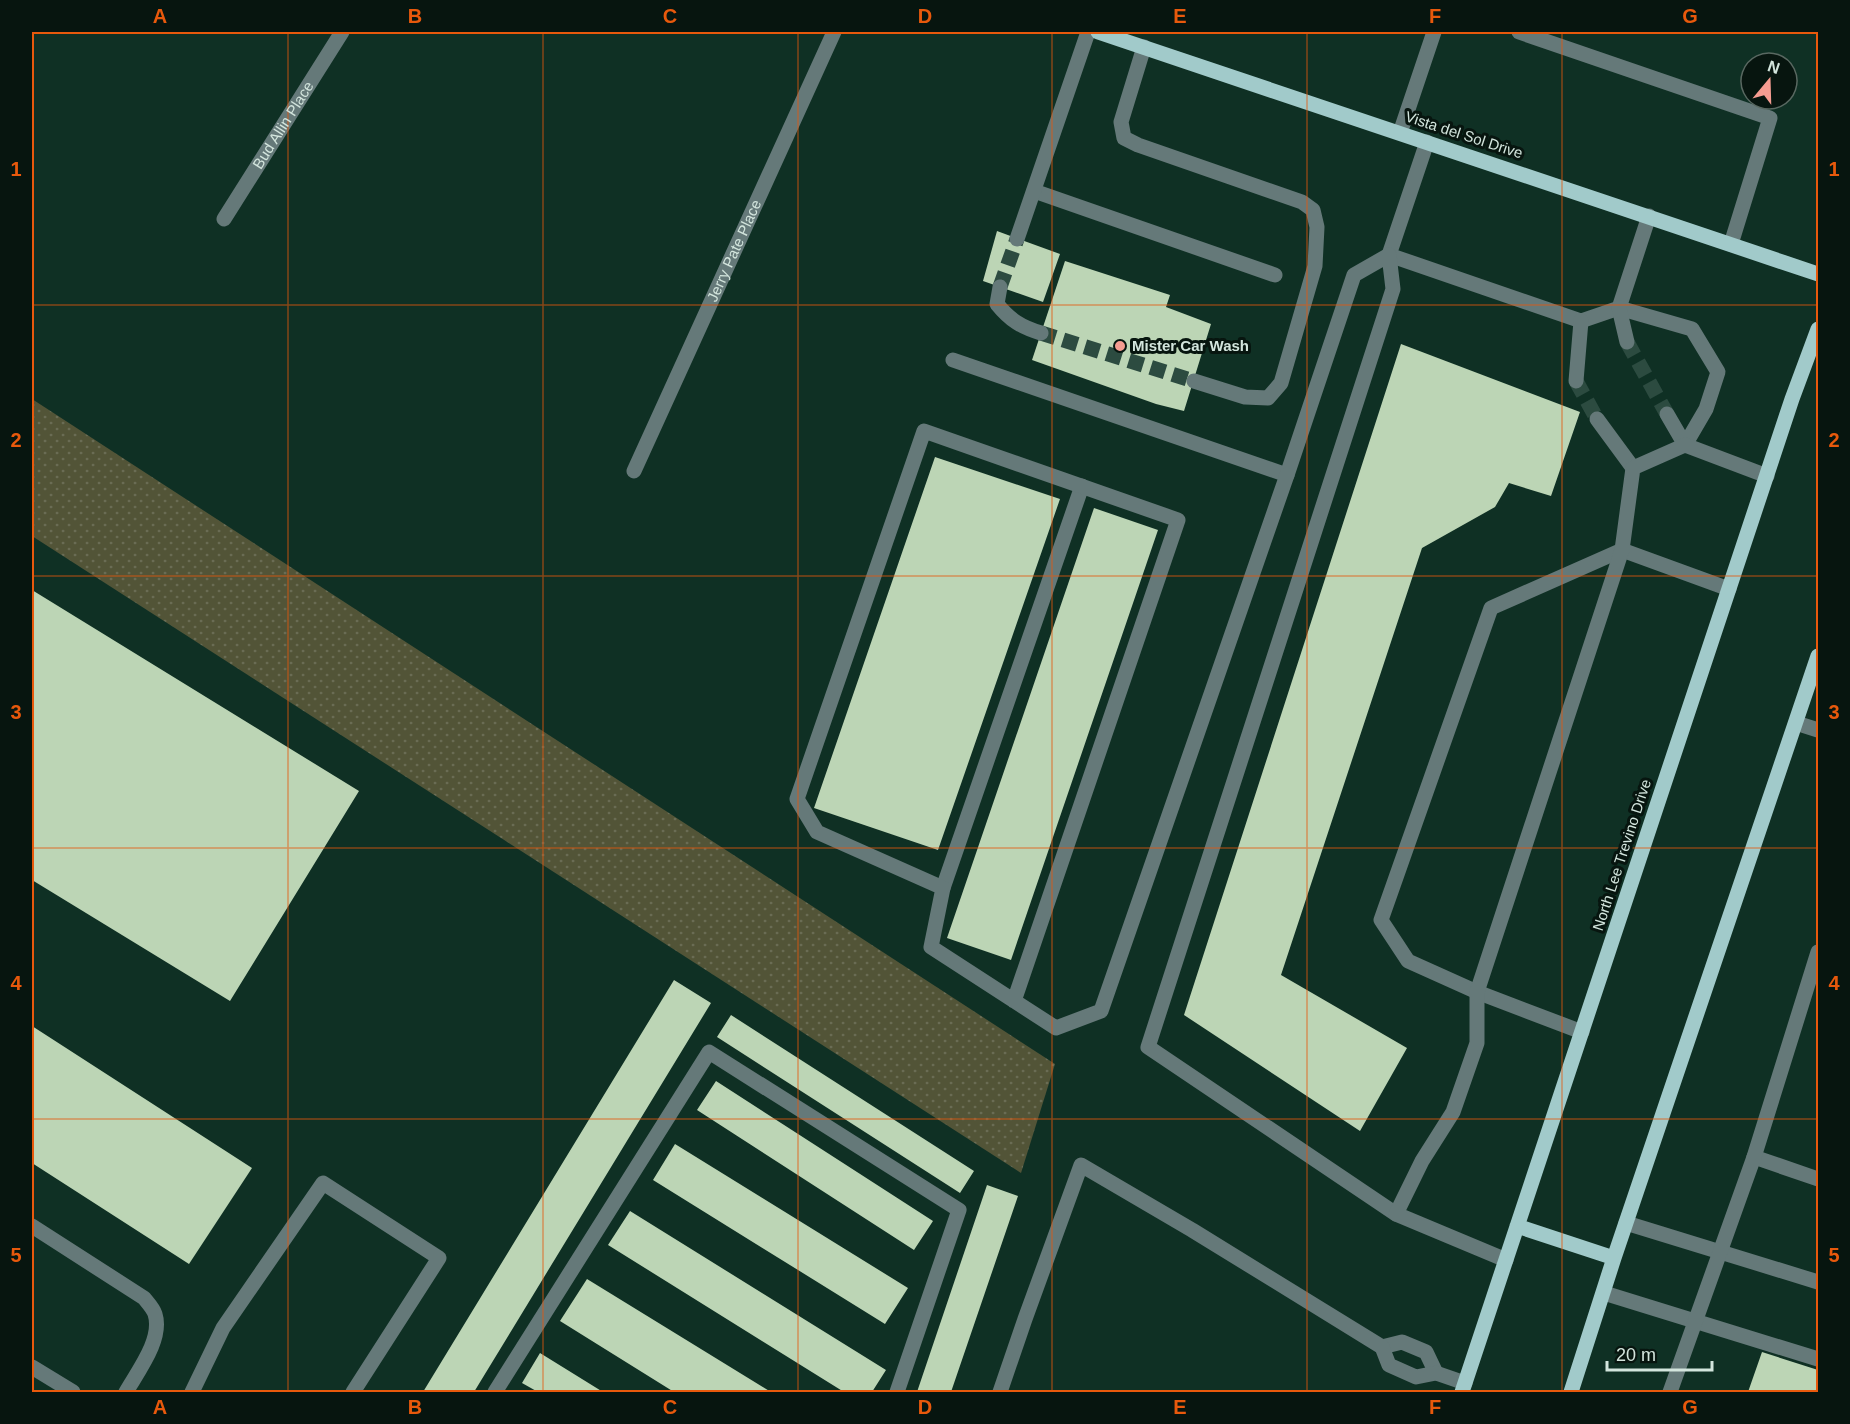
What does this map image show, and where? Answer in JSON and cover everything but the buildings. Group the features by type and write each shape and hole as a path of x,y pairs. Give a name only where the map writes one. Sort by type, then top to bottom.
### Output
{"main road":[{"name":"Vista del Sol Drive","path":"1098,32 1818,274"},
{"name":"North Lee Trevino Drive","path":"1463,1388 1818,329"},
{"path":"1571,1392 1614,1258 1818,656"},
{"path":"1517,1226 1614,1258"}],"street":[{"name":"Bud Allin Place","path":"224,219 342,32"},
{"name":"Jerry Pate Place","path":"634,471 834,32"},
{"path":"1017,239 1088,32"},
{"path":"1400,133 1434,32"},
{"path":"1519,32 1770,118 1731,244"},
{"path":"1144,47 1121,122 1124,138 1138,145 1302,202 1313,210 1317,227 1315,266 1281,383 1268,398 1245,397 1194,381"},
{"path":"1427,142 1389,255 1393,290 1148,1047 1396,1214 1506,1260"},
{"path":"1034,191 1275,275"},
{"path":"1627,342 1618,308 1649,216"},
{"path":"1082,486 943,888 931,947 1056,1028 1101,1011 1354,275 1389,255 1581,321 1618,308 1692,329 1718,372 1706,409 1684,445 1633,468"},
{"path":"1000,287 997,304 1007,317 1021,327 1041,333"},
{"path":"1576,381 1581,321"},
{"path":"953,360 1287,475"},
{"path":"1667,414 1684,445 1767,476"},
{"path":"1396,1214 1422,1161 1453,1112 1477,1043 1477,992 1622,550 1633,468 1597,419"},
{"path":"943,888 817,832 796,799 924,431 1178,520 1014,1001"},
{"path":"1582,1032 1477,992 1408,961 1381,920 1491,608 1622,550 1729,589"},
{"path":"1796,723 1818,730"},
{"path":"1670,1392 1754,1157 1818,952"},
{"path":"495,1392 709,1052 959,1210 897,1392"},
{"path":"1754,1157 1818,1179"},
{"path":"1000,1392 1081,1165 1192,1230 1382,1347 1389,1365 1416,1377 1436,1373"},
{"path":"192,1392 224,1328 323,1183 439,1258 353,1392"},
{"path":"1626,1223 1818,1282"},
{"path":"32,1226 144,1298 155,1312 157,1328 150,1348 126,1392"},
{"path":"1604,1293 1818,1359"},
{"path":"1382,1347 1402,1342 1426,1352 1436,1373 1463,1388"},
{"path":"32,1367 72,1392"}],"green space":[{"path":"32,399 1055,1064 1021,1173 32,536"}],"tunnel":[{"path":"1000,287 1017,239"},
{"path":"1041,333 1194,381"},
{"path":"1627,342 1667,414"},
{"path":"1576,381 1597,419"}],"place":[{"name":"Mister Car Wash","path":"1120,346"}]}
